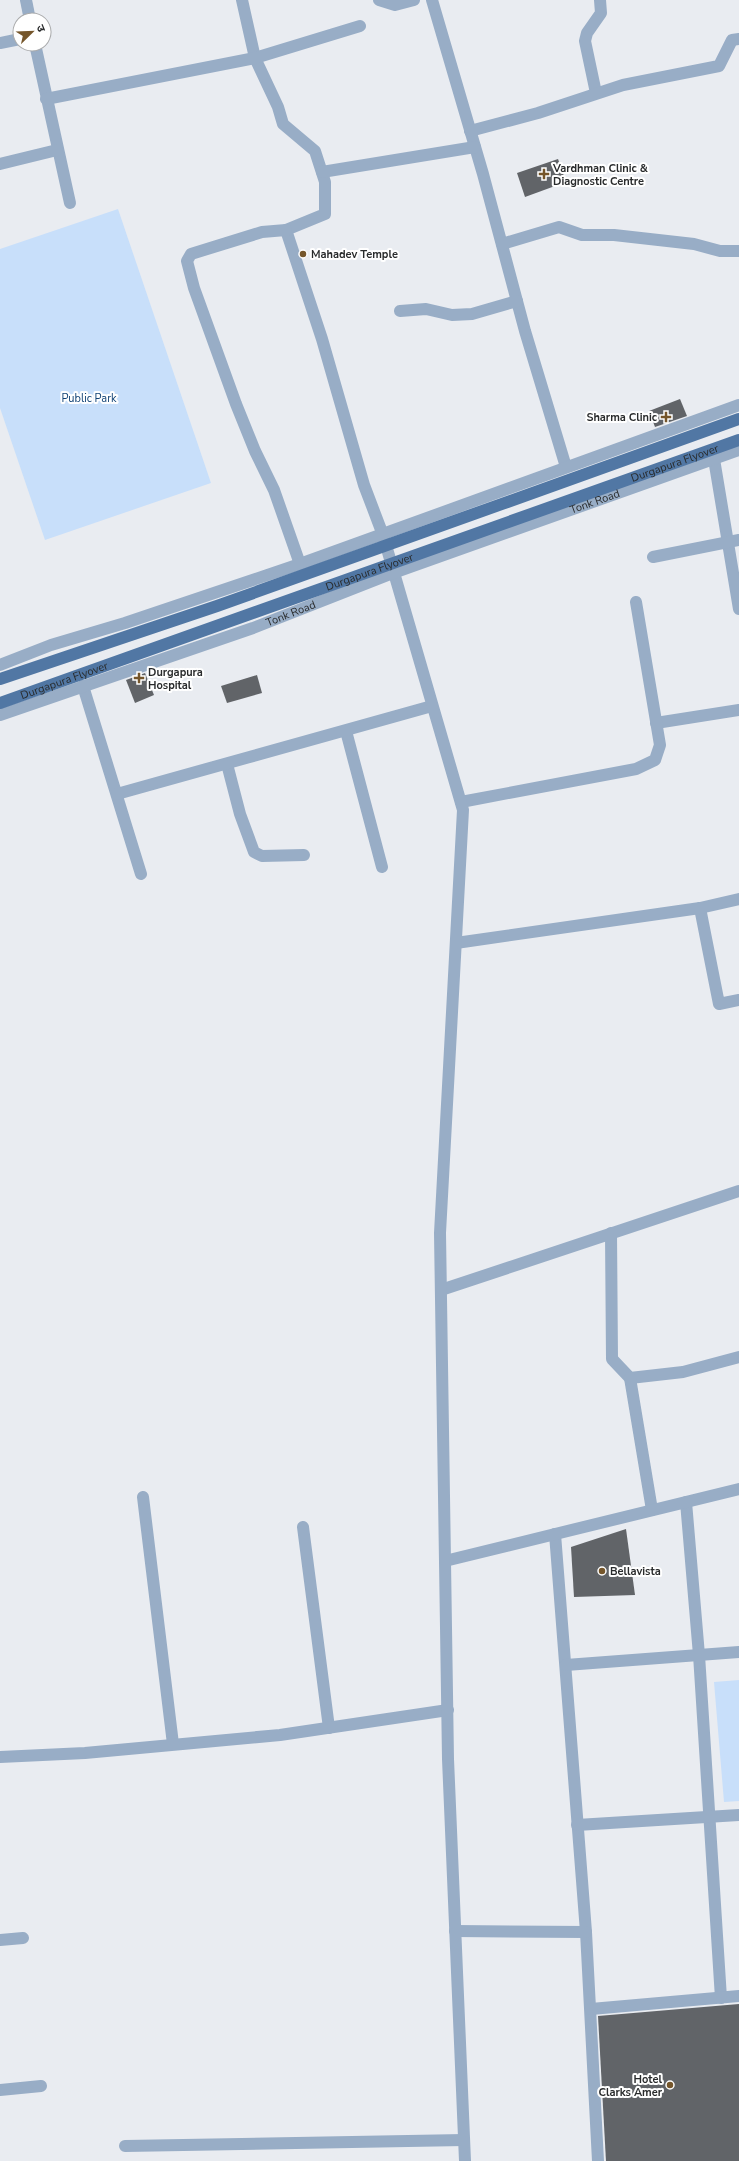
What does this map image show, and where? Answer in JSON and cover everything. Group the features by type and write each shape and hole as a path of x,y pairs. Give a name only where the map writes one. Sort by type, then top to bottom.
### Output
{"main road":[{"name":"Durgapura Flyover","path":"0,679 217,606 739,419"},
{"name":"Durgapura Flyover","path":"0,703 739,440"}],"street":[{"path":"26,0 28,12"},
{"path":"242,0 255,58 278,107 283,124 315,151 325,182 325,214 286,230 262,232 191,254 187,261 194,288 236,404 255,451 274,490 300,564"},
{"path":"379,0 395,5 414,0"},
{"path":"432,0 475,147 517,301 566,467"},
{"path":"596,93 585,41 587,33 600,13 600,0"},
{"path":"46,98 255,58 360,26"},
{"path":"470,131 538,113 623,85 719,66 732,40 739,39"},
{"path":"0,43 12,40"},
{"path":"37,52 57,150 70,203"},
{"path":"322,172 475,147"},
{"path":"0,164 57,150"},
{"path":"502,244 559,227 582,234 614,235 694,244 720,251 739,251"},
{"path":"286,230 322,338 364,485 382,535 463,810 440,1233 448,1710 455,1932 465,2161"},
{"path":"400,311 426,309 452,315 472,314 517,301"},
{"path":"0,665 51,645 125,623 300,564 739,405"},
{"name":"Tonk Road","path":"0,715 253,628 393,573 739,450"},
{"path":"714,459 733,541 739,609"},
{"path":"654,557 733,541"},
{"path":"460,802 636,769 655,760 660,745 636,602"},
{"path":"83,686 141,874"},
{"path":"117,794 432,706"},
{"path":"656,723 739,710"},
{"path":"346,731 382,867"},
{"path":"227,764 242,822 254,852 262,856 304,855"},
{"path":"456,943 700,908 739,899"},
{"path":"700,908 719,1004 739,1000"},
{"path":"441,1290 739,1192"},
{"path":"611,1233 612,1359 630,1378 652,1510"},
{"path":"630,1378 683,1372 739,1357"},
{"path":"445,1561 739,1488"},
{"path":"143,1497 173,1744"},
{"path":"686,1502 699,1655 721,1998"},
{"path":"303,1527 329,1728"},
{"path":"555,1534 586,1932 598,2161"},
{"path":"566,1665 739,1652"},
{"path":"0,1758 85,1753 280,1735 448,1710"},
{"path":"577,1825 710,1818 739,1815"},
{"path":"455,1932 586,1932"},
{"path":"0,1940 23,1938"},
{"path":"591,2009 739,1996"},
{"path":"0,2090 41,2086"},
{"path":"125,2146 464,2140"}],"green space":[{"name":"Public Park","path":"118,209 211,483 45,540 0,408 0,249"},
{"path":"739,1680 739,1801 724,1802 714,1682"}],"building":[{"path":"558,159 566,182 525,197 517,173"},
{"path":"680,399 687,416 655,427 649,411"},
{"path":"145,673 154,695 135,703 126,680"},
{"path":"257,675 262,693 227,703 221,686"},
{"name":"Bellavista","path":"626,1529 635,1595 574,1597 571,1547"},
{"name":"Hotel Clarks Amer","path":"739,2004 739,2161 606,2161 598,2016"}],"place":[{"name":"Vardhman Clinic & Diagnostic Centre","path":"544,174"},
{"name":"Mahadev Temple","path":"303,254"},
{"name":"Sharma Clinic","path":"666,417"},
{"name":"Durgapura Hospital","path":"139,678"},
{"name":"Bellavista","path":"602,1571"},
{"name":"Hotel Clarks Amer","path":"670,2085"}]}
